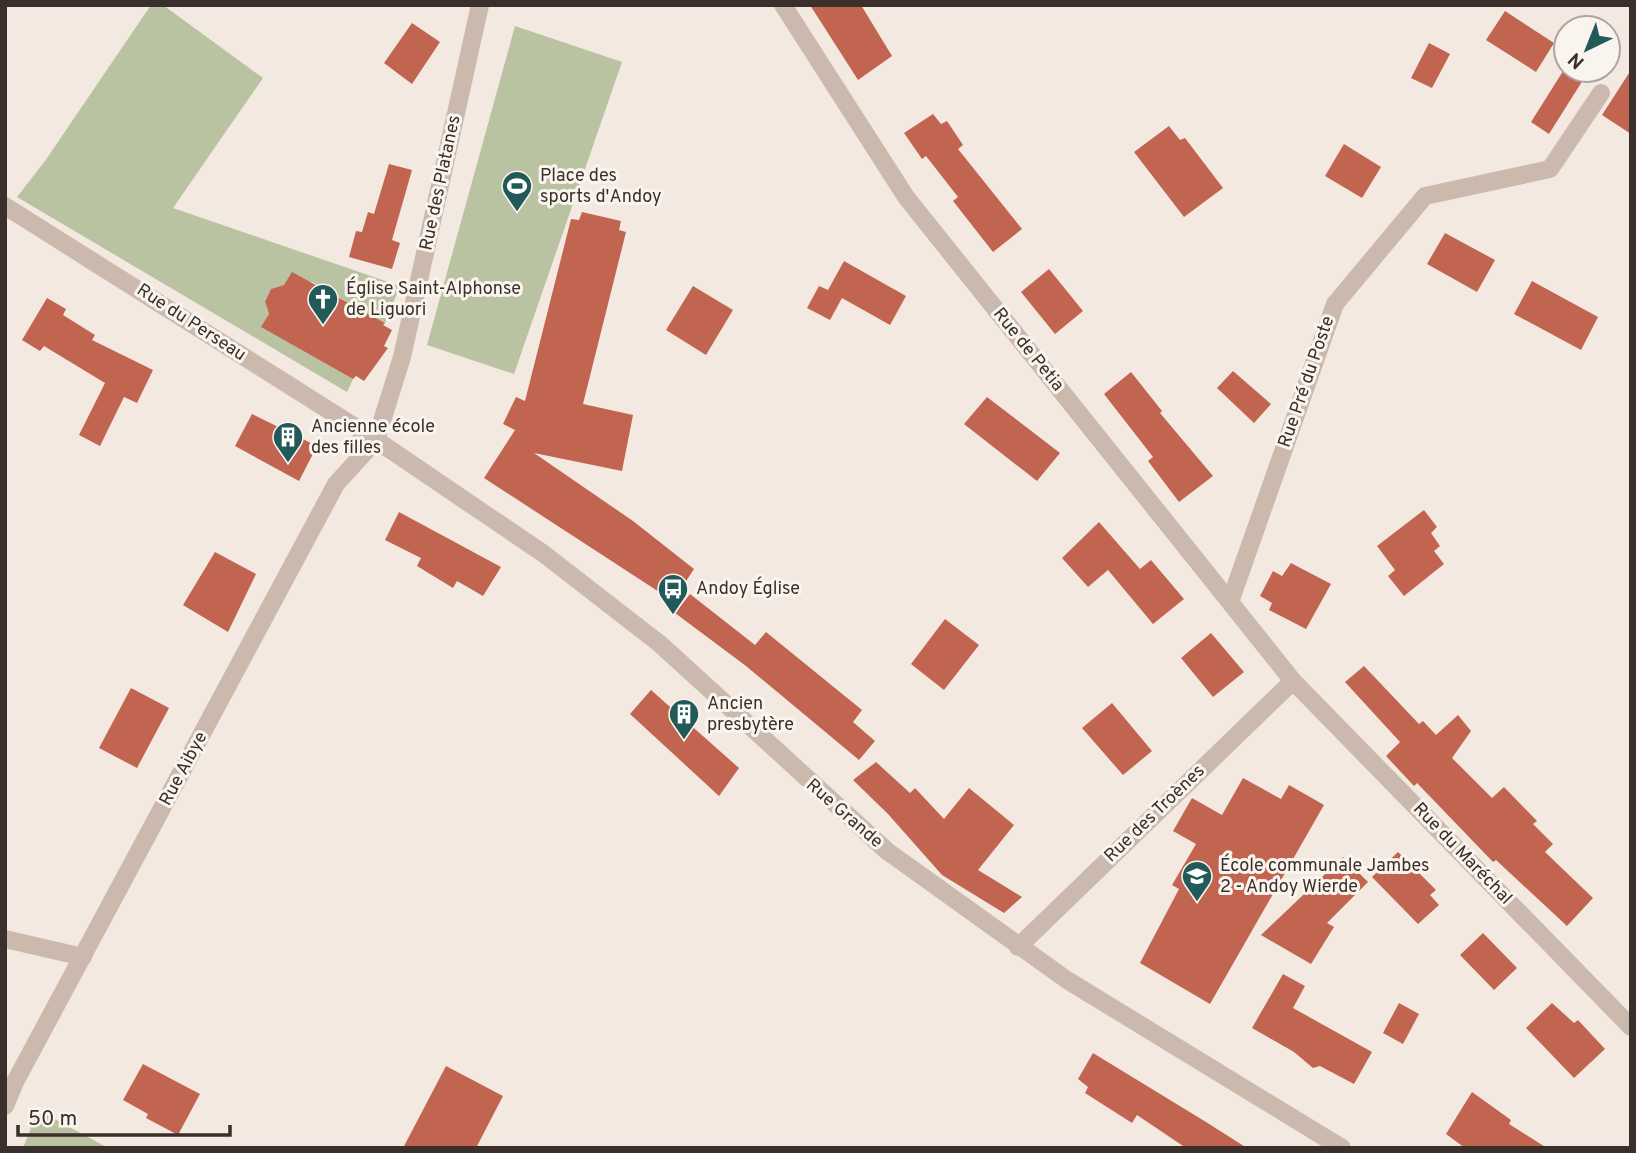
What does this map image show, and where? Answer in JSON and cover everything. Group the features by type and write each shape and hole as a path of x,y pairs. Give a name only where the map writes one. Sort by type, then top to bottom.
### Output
{"street":[{"name":"Rue des Platanes","path":"376,440 402,357 480,5"},
{"name":"Rue de Petia","path":"783,5 906,197 1293,681"},
{"name":"Rue Pré du Poste","path":"1230,602 1335,304 1425,196 1550,169 1601,93"},
{"name":"Rue du Perseau","path":"5,205 376,440"},
{"name":"Rue Grande","path":"376,440 544,554 660,644 849,821 1017,947 1342,1148"},
{"name":"Rue Aibye","path":"5,1106 15,1082 337,484 376,440"},
{"name":"Rue des Troènes","path":"1017,947 1293,681"},
{"name":"Rue du Maréchal","path":"1293,681 1631,1027"},
{"path":"5,939 83,957"}],"green space":[{"path":"151,5 163,5 263,78 173,208 400,286 385,323 312,282 271,289 265,300 269,314 262,327 353,379 347,392 17,197 45,161"},
{"name":"Place des sports d'Andoy","path":"515,26 622,62 514,374 427,345"},
{"path":"38,1110 108,1148 23,1148"}],"building":[{"path":"810,5 861,5 892,56 858,80"},
{"path":"1505,11 1552,42 1552,46 1536,72 1486,40"},
{"path":"412,23 440,42 412,84 384,63"},
{"path":"1429,43 1450,54 1432,88 1411,78"},
{"path":"1631,70 1631,134 1602,115"},
{"path":"1555,84 1580,84 1549,134 1531,122"},
{"path":"933,114 941,124 947,121 963,145 958,149 1022,229 993,252 953,201 958,197 926,156 922,159 904,133"},
{"path":"1169,126 1180,140 1185,138 1223,188 1184,217 1134,152"},
{"path":"1344,144 1381,167 1362,198 1325,176"},
{"path":"389,164 412,170 392,240 400,243 392,269 349,257 356,231 362,232 368,212 374,214"},
{"path":"582,212 621,221 619,230 626,232 583,404 633,415 622,471 534,453 633,521 694,569 673,601 484,478 515,430 503,424 516,397 525,401 571,219 579,220"},
{"path":"1445,233 1495,260 1477,292 1427,264"},
{"path":"844,261 906,296 890,325 842,298 830,320 807,308 819,286 828,290"},
{"path":"1049,269 1083,311 1055,334 1021,292"},
{"name":"Église Saint-Alphonse de Liguori","path":"292,272 385,323 383,325 392,330 384,346 388,348 364,381 356,376 353,379 261,327 269,314 265,301 271,289 284,285"},
{"path":"1532,281 1598,317 1581,350 1514,314"},
{"path":"693,286 733,310 706,355 666,330"},
{"path":"47,298 66,309 63,315 95,335 92,340 153,370 137,403 124,397 100,446 79,435 105,383 44,346 40,351 22,340"},
{"path":"1233,371 1271,404 1254,423 1217,388"},
{"path":"1131,372 1162,411 1160,413 1213,476 1179,502 1148,461 1153,457 1104,394"},
{"path":"987,397 1060,453 1037,481 964,424"},
{"name":"Ancienne école des filles","path":"252,414 317,446 299,481 235,446"},
{"path":"1424,510 1437,527 1431,533 1440,546 1434,551 1444,564 1404,596 1388,576 1395,570 1377,546"},
{"path":"399,512 501,567 483,596 457,581 453,588 417,566 421,558 385,540"},
{"path":"1099,522 1140,569 1151,560 1184,599 1153,624 1108,570 1088,587 1062,558"},
{"path":"215,552 256,574 228,632 183,605"},
{"path":"1291,563 1331,584 1306,629 1269,610 1272,603 1260,596 1273,571 1282,576"},
{"path":"690,594 755,645 766,632 862,710 853,722 875,741 859,760 746,666 675,613"},
{"path":"945,619 979,645 944,690 911,664"},
{"path":"1211,633 1244,672 1213,697 1181,658"},
{"path":"1364,666 1419,724 1423,721 1436,735 1458,715 1471,731 1452,758 1492,798 1504,787 1537,821 1533,824 1553,844 1545,852 1593,898 1567,926 1496,860 1493,862 1417,783 1414,786 1386,756 1400,742 1345,682"},
{"path":"131,688 169,708 137,768 99,748"},
{"name":"Ancien presbytère","path":"651,690 739,768 719,796 630,714"},
{"path":"1112,703 1152,751 1123,775 1082,728"},
{"path":"876,762 910,793 915,788 944,819 969,788 1014,825 978,870 1022,897 1004,913 942,875 888,814 853,780"},
{"path":"1243,778 1281,799 1289,785 1324,805 1210,1004 1140,963 1179,889 1172,885 1196,844 1173,831 1192,798 1222,815"},
{"path":"1398,852 1436,890 1430,895 1439,905 1418,924 1372,877"},
{"path":"1343,857 1368,882 1327,923 1334,927 1311,964 1261,935"},
{"path":"1483,933 1517,968 1494,990 1460,955"},
{"path":"1283,974 1305,986 1293,1008 1372,1052 1354,1084 1320,1066 1313,1068 1294,1052 1252,1028"},
{"path":"1399,1003 1419,1014 1403,1044 1383,1033"},
{"path":"1552,1003 1574,1023 1578,1020 1605,1049 1574,1078 1526,1028"},
{"path":"1093,1053 1247,1148 1186,1148 1137,1115 1132,1123 1085,1093 1088,1087 1078,1079"},
{"path":"143,1064 200,1094 178,1135 146,1118 148,1114 123,1100"},
{"path":"446,1066 503,1096 476,1148 403,1148"},
{"path":"1472,1092 1511,1120 1509,1124 1547,1148 1465,1148 1446,1134"}],"place":[{"name":"Place des sports d'Andoy","path":"517,213"},
{"name":"Église Saint-Alphonse de Liguori","path":"323,326"},
{"name":"Ancienne école des filles","path":"288,464"},
{"name":"Andoy Église","path":"673,616"},
{"name":"Ancien presbytère","path":"684,741"},
{"name":"École communale Jambes 2 - Andoy Wierde","path":"1197,903"}]}
